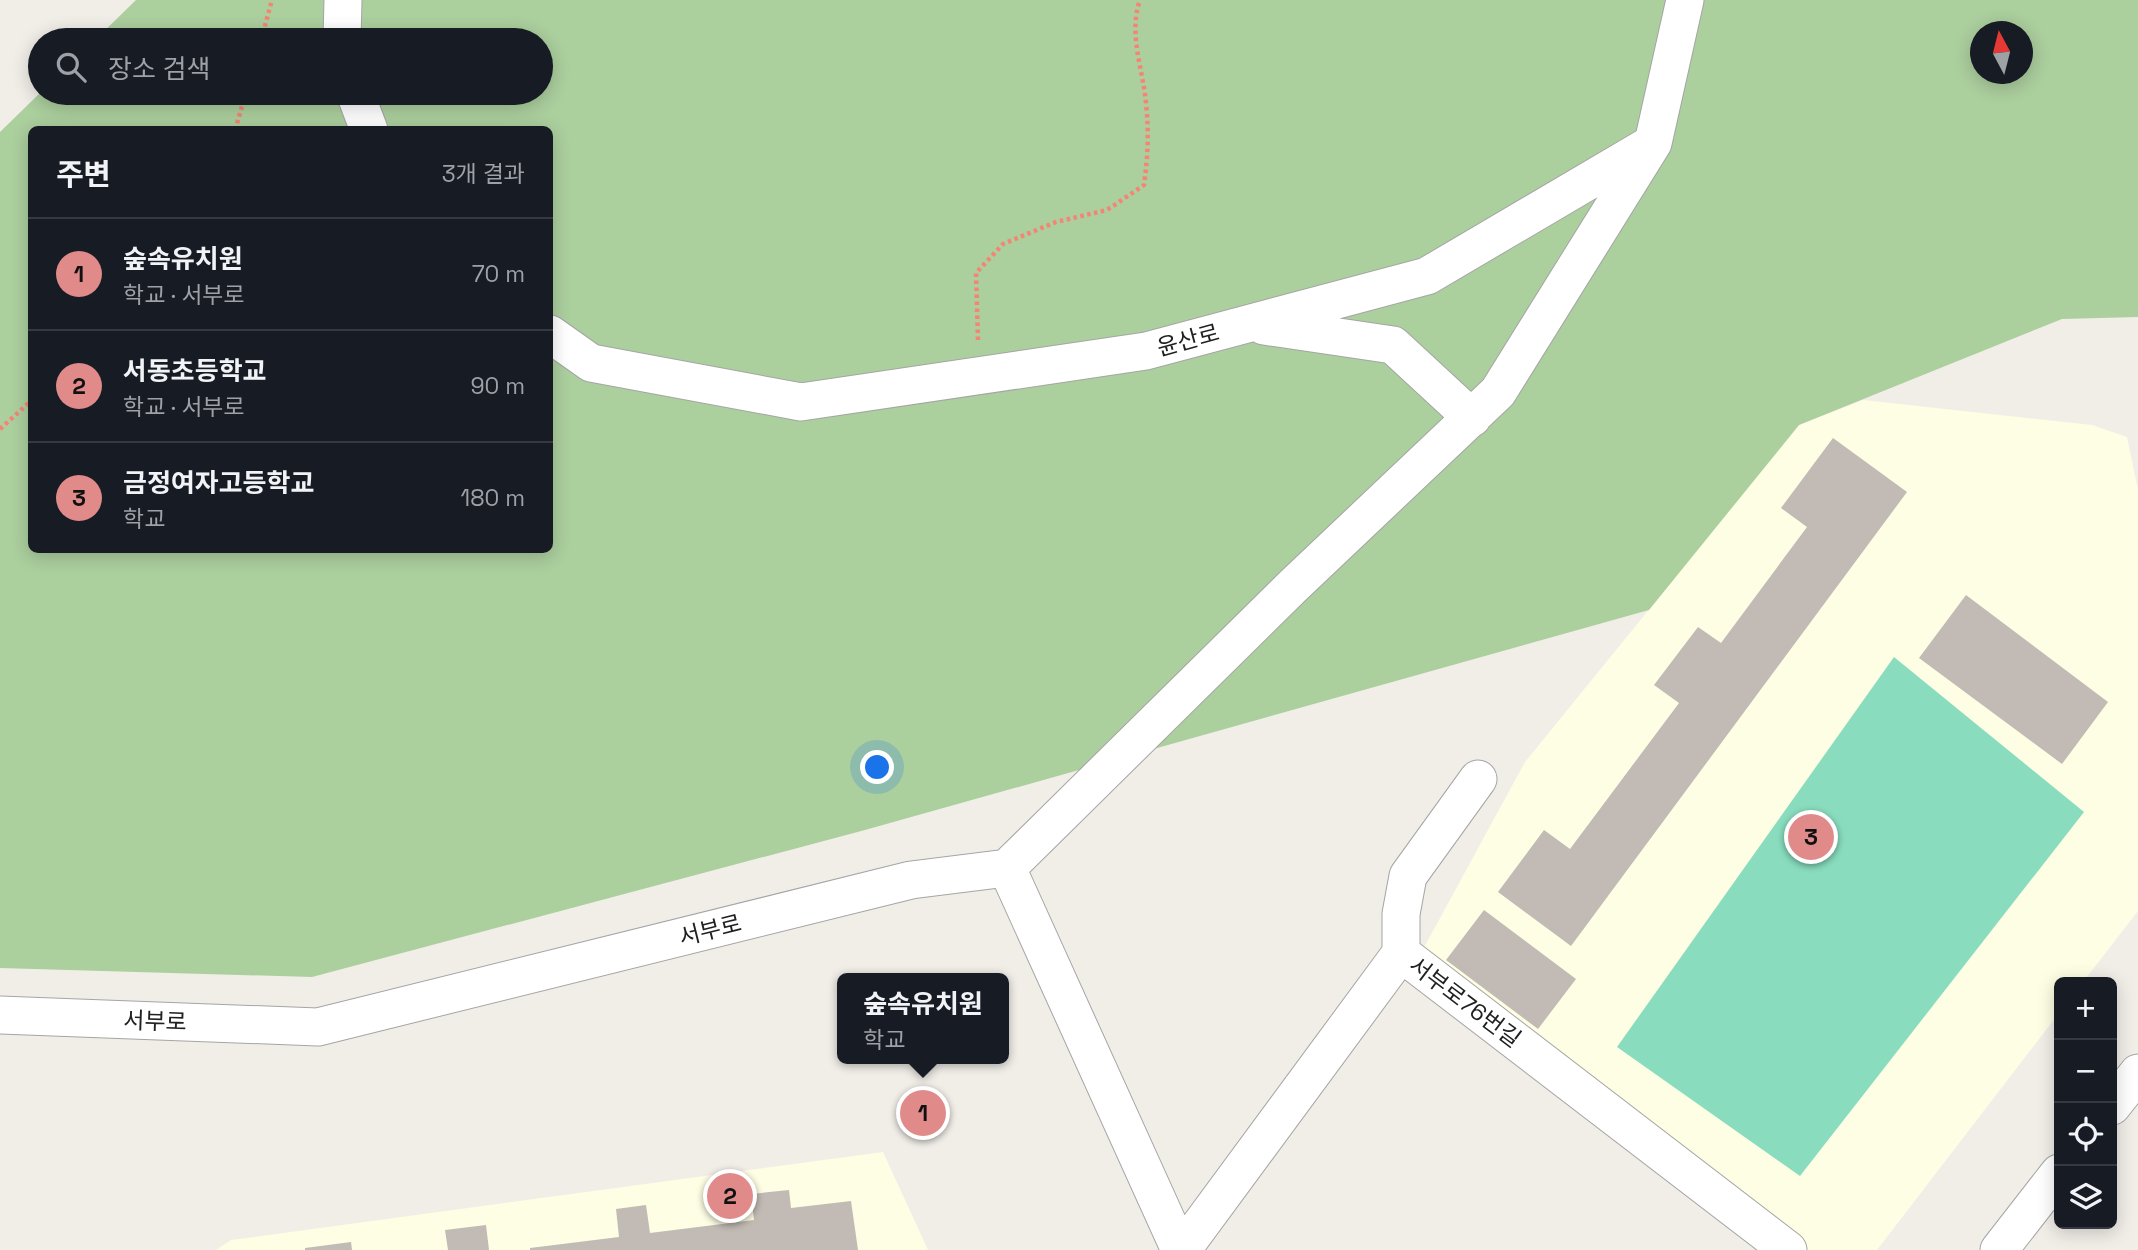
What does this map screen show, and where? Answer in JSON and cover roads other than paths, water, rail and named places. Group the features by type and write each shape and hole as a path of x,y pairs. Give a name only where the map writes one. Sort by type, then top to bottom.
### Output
{"street":[{"path":"342,28 343,0"},
{"path":"1181,1250 1007,868 1292,587 1498,392 1653,143 1685,0"},
{"path":"360,105 367,126"},
{"name":"윤산로","path":"553,336 591,363 801,402 1146,351 1427,276 1653,143"},
{"path":"1248,324 1392,345 1472,418"},
{"path":"1401,953 1401,914 1408,876 1478,779"},
{"name":"서부로","path":"0,1015 318,1027 911,880 1007,868"},
{"name":"서부로76번길","path":"1181,1250 1401,953 1788,1250"},
{"path":"2115,1103 2138,1073"},
{"path":"1999,1250 2054,1179"}],"place":[{"name":"금정여자고등학교","path":"1811,837"},
{"name":"숲속유치원","path":"923,1113"},
{"name":"서동초등학교","path":"730,1196"}]}
